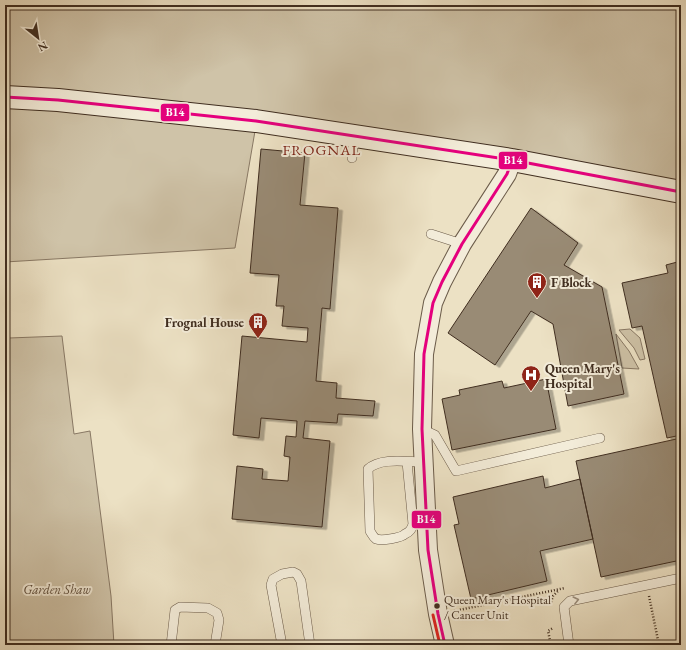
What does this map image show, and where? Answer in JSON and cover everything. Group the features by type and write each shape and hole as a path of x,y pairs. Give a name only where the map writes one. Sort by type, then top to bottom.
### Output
{"street":[{"path":"5,97 58,100 256,121 512,160 681,192"},
{"path":"445,645 438,614 415,462 422,429 424,354 433,303 442,282 462,244 507,174 512,160"}],"lane":[{"path":"352,158 354,136"},
{"path":"431,234 462,244"},
{"path":"422,429 435,435 456,471 600,438"},
{"path":"383,462 415,462 413,524 411,529 404,536 377,539 370,531 368,469 374,464 383,462"},
{"path":"282,645 270,585 273,579 282,574 293,572 297,574 301,581 310,645"},
{"path":"569,645 564,606 570,601 681,578"},
{"path":"171,645 175,610 180,606 208,608 217,613 219,620 215,645"}],"path":[{"path":"648,593 659,645"},
{"path":"449,612 476,606"}],"green space":[{"path":"5,5 681,5 681,192 5,89"},
{"path":"5,104 255,131 235,248 5,262"},
{"name":"Garden Shaw","path":"5,309 9,338 62,336 74,434 90,431 111,596 114,645 5,645"},
{"path":"630,329 640,338 645,359 640,360 634,348 619,330"},
{"path":"616,334 629,351 639,369 622,368"}],"building":[{"name":"Frognal House","path":"261,149 305,153 300,205 338,208 330,309 322,308 316,381 337,383 336,398 375,401 373,416 338,414 337,423 305,421 303,438 330,441 322,527 232,519 237,466 263,469 262,479 288,481 290,457 284,456 286,436 296,437 297,421 261,418 259,438 233,435 242,336 307,342 308,328 282,326 284,306 276,306 279,275 250,273"},
{"name":"F Block","path":"531,208 578,243 564,265 602,287 624,394 568,406 553,324 531,311 495,365 448,333"},
{"path":"681,261 681,435 667,438 642,326 632,328 622,283 668,273 666,265"},
{"path":"546,379 556,429 452,450 442,399 460,395 459,390 502,381 504,388"},
{"path":"681,438 681,560 601,577 576,461"},
{"path":"543,476 545,488 580,479 593,539 540,551 547,581 471,599 454,525 459,524 453,497"}],"transit line":[{"name":"B14","path":"5,97 58,100 256,121 512,160 681,192"},
{"name":"B14","path":"445,645 438,614 428,550 422,429 424,354 433,303 442,282 462,244 507,174 512,160"},
{"path":"433,615 440,645"}],"place":[{"name":"F Block","path":"537,299"},
{"name":"Frognal House","path":"258,339"},
{"name":"Queen Mary's Hospital","path":"531,392"},
{"name":"Queen Mary's Hospital / Cancer Unit","path":"437,606"}],"district":[{"name":"FROGNAL","path":"322,150"}]}
